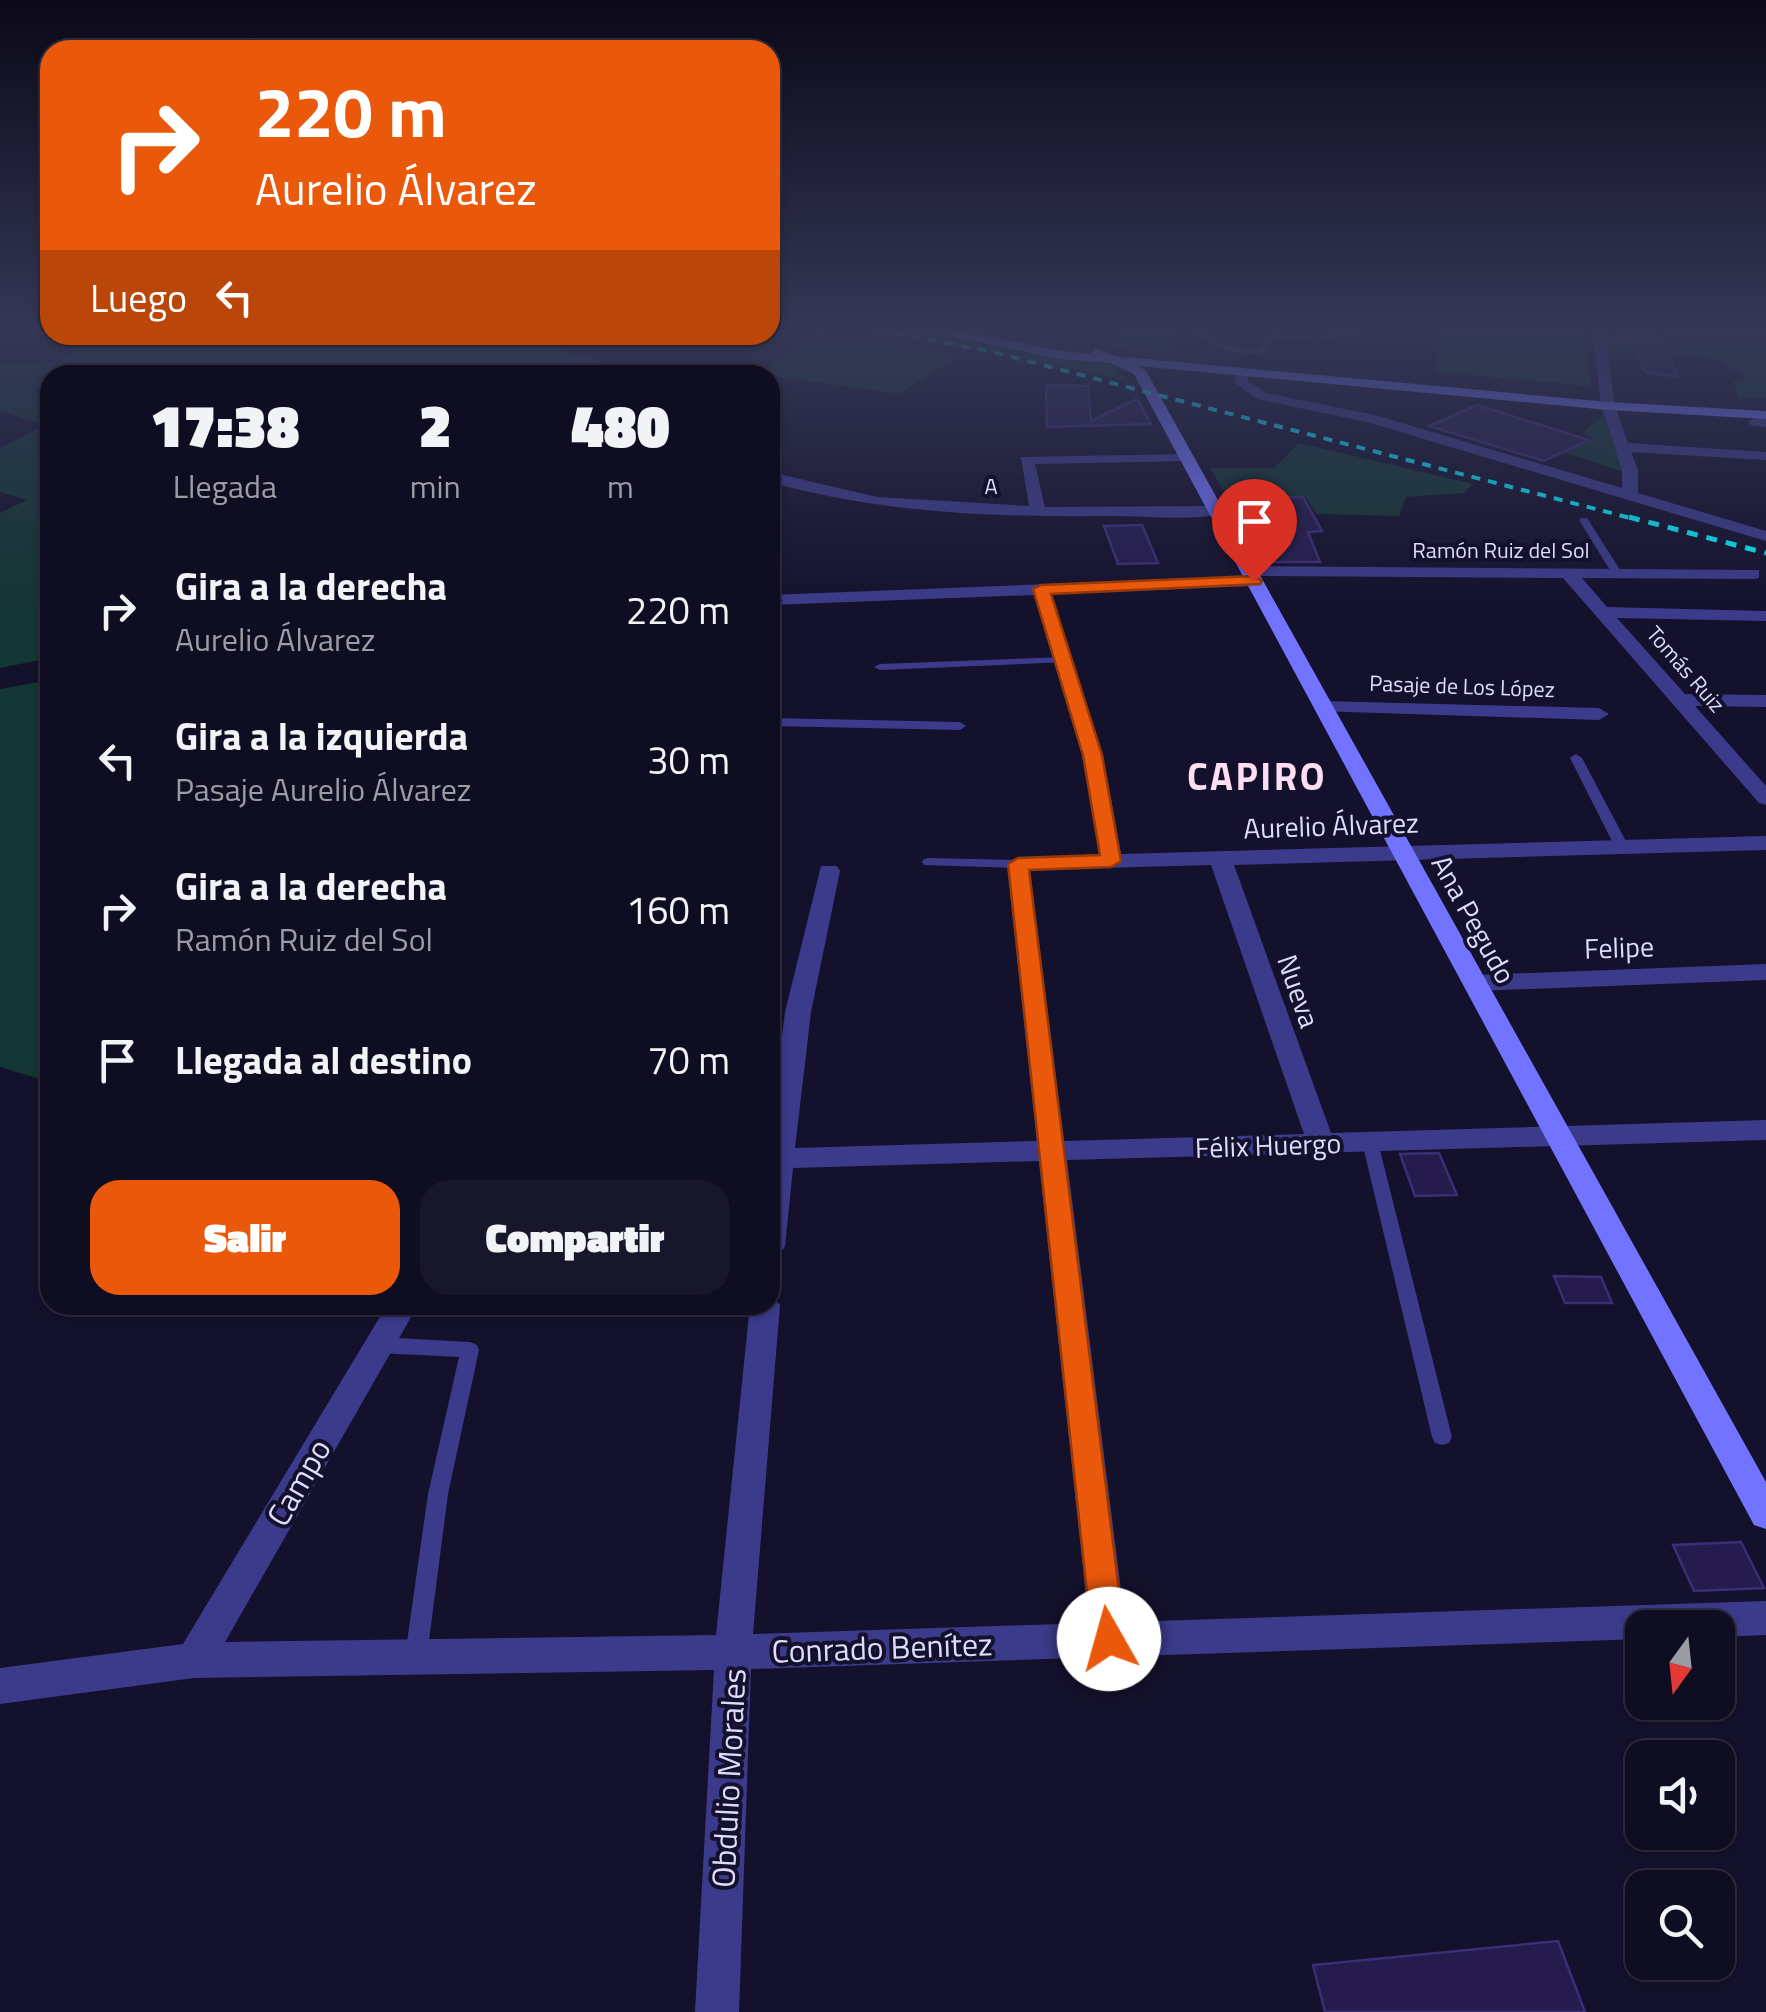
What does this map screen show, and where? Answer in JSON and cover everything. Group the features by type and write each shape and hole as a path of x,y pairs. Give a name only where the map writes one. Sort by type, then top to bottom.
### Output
{"main road":[{"name":"Ana Pegudo","path":"1166,420 1766,1514"}],"street":[{"path":"1376,420 1604,490 1630,490 1766,536"},
{"path":"1614,420 1630,470 1630,490"},
{"path":"1622,447 1766,456"},
{"path":"1037,508 1026,460 1187,458"},
{"name":"A","path":"780,480 880,504 1216,511"},
{"name":"Tomás Ruiz","path":"1568,573 1766,799"},
{"name":"Ramón Ruiz del Sol","path":"780,600 1252,576 1753,574"},
{"path":"1041,589 1093,755 1111,861"},
{"path":"1602,612 1766,616"},
{"path":"1679,700 1766,701"},
{"name":"Pasaje de Los López","path":"1323,707 1599,714"},
{"name":"Aurelio Álvarez","path":"1018,864 1766,842"},
{"name":"Nueva","path":"1220,858 1320,1143"},
{"path":"1018,864 1109,1639"},
{"path":"780,1122 828,870"},
{"name":"Felipe","path":"1474,983 1766,972"},
{"name":"Félix Huergo","path":"780,1158 1766,1130"},
{"name":"Campo","path":"194,1660 397,1315"},
{"name":"Obdulio Morales","path":"718,2012 734,1652 764,1315"},
{"name":"Conrado Benítez","path":"0,1686 194,1660 734,1652 1766,1618"}],"lane":[{"path":"1584,520 1617,573"},
{"path":"880,667 1064,660"},
{"path":"780,722 960,726"},
{"path":"1576,758 1622,846"},
{"path":"929,862 1018,864"},
{"path":"1370,1142 1442,1437"},
{"path":"379,1346 470,1350 438,1494 416,1656"}],"green space":[{"path":"1597,420 1605,420 1624,472 1563,452 1592,439 1582,433"},
{"path":"40,428 40,660 0,668 0,513 27,500 0,492 0,448"},
{"path":"1299,443 1473,484 1464,493 1406,497 1399,516 1317,514 1305,497 1228,498 1210,468 1274,468"},
{"path":"40,682 40,1079 0,1067 0,689"}],"building":[{"path":"1047,420 1149,420 1151,424 1047,427"},
{"path":"1443,420 1525,420 1589,440 1544,461 1429,426"},
{"path":"1303,497 1322,531 1308,532 1320,562 1269,562 1260,544 1252,544 1228,498"},
{"path":"1142,525 1158,563 1118,564 1104,526"},
{"path":"1439,1153 1457,1195 1415,1196 1400,1154"},
{"path":"1554,1276 1601,1277 1612,1303 1565,1303"},
{"path":"1741,1542 1764,1588 1694,1591 1673,1545"},
{"path":"1558,1941 1585,2012 1325,2012 1313,1965"}],"railway":[{"path":"1254,420 1638,520"},
{"path":"1629,517 1766,553"}],"district":[{"name":"CAPIRO","path":"1257,776"}],"route":[{"path":"1109,1639 1018,864 1111,861 1093,755 1041,589 1254,581"}]}
